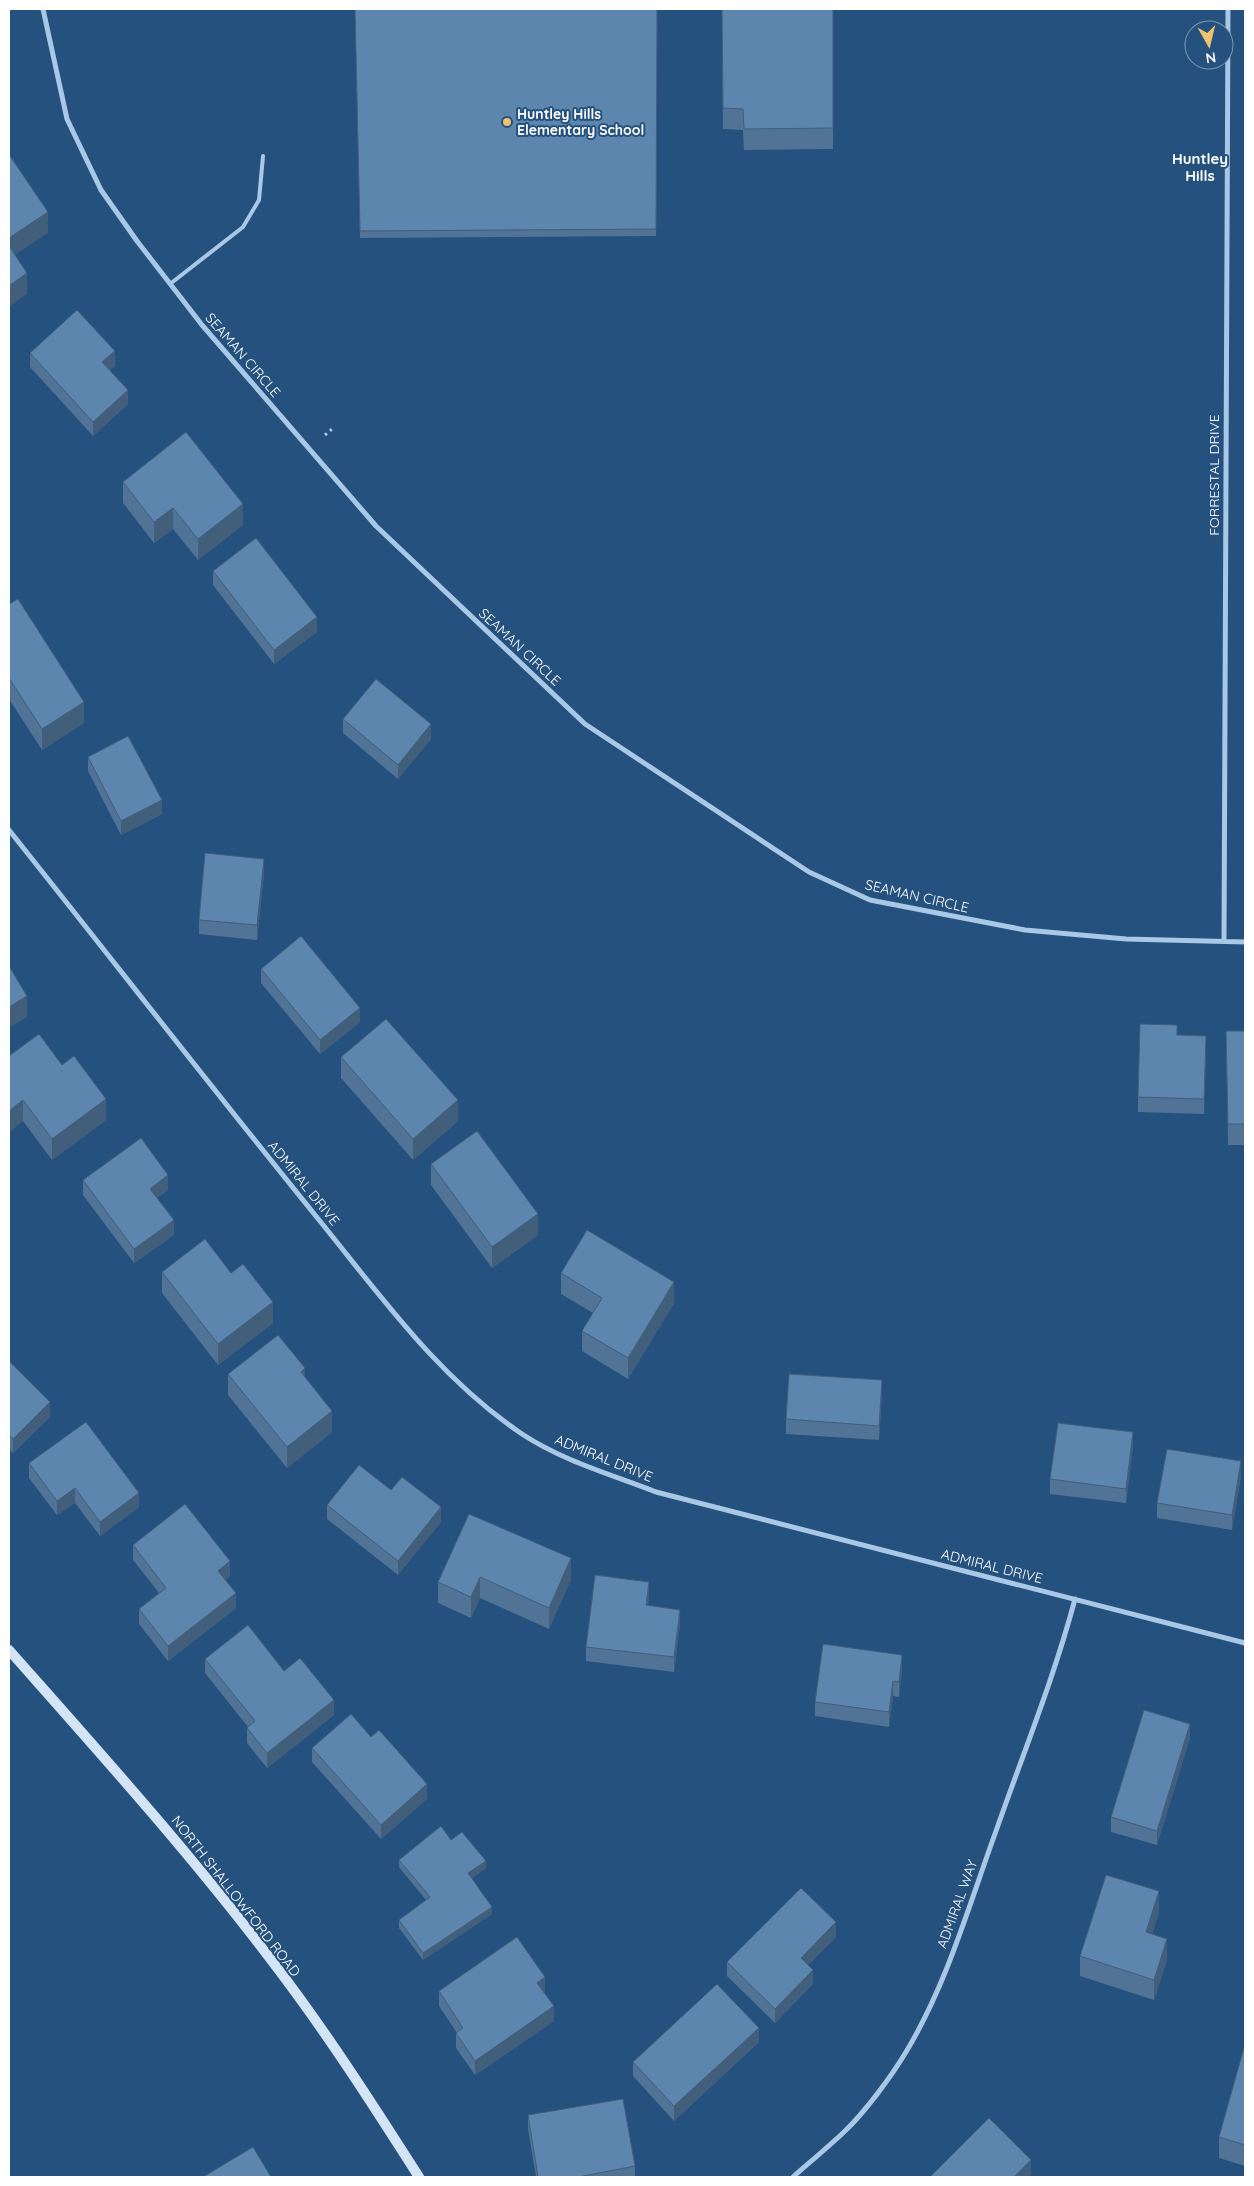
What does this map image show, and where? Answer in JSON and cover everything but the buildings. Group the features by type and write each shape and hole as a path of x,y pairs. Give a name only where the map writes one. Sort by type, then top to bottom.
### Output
{"street":[{"name":"SEAMAN CIRCLE","path":"43,9 67,119 83,156 101,190 170,284 202,325 376,526 585,724 809,872 870,900 1025,930 1126,939 1245,942"},
{"name":"FORRESTAL DRIVE","path":"1224,941 1228,9"},
{"name":"ADMIRAL DRIVE","path":"9,830 300,1196 430,1356 471,1395 522,1434 564,1458 656,1492 1075,1598 1245,1644"},
{"name":"ADMIRAL WAY","path":"792,2177 851,2124 885,2083 906,2053 924,2018 942,1980 991,1846 1066,1635 1075,1598"},
{"name":"NORTH SHALLOWFORD ROAD","path":"9,1650 153,1813 275,1964 341,2057 419,2177"}],"lane":[{"path":"170,284 243,227 259,200 263,156"}],"place":[{"name":"Huntley Hills Elementary School","path":"507,122"}],"district":[{"name":"Huntley Hills","path":"1200,168"}]}
